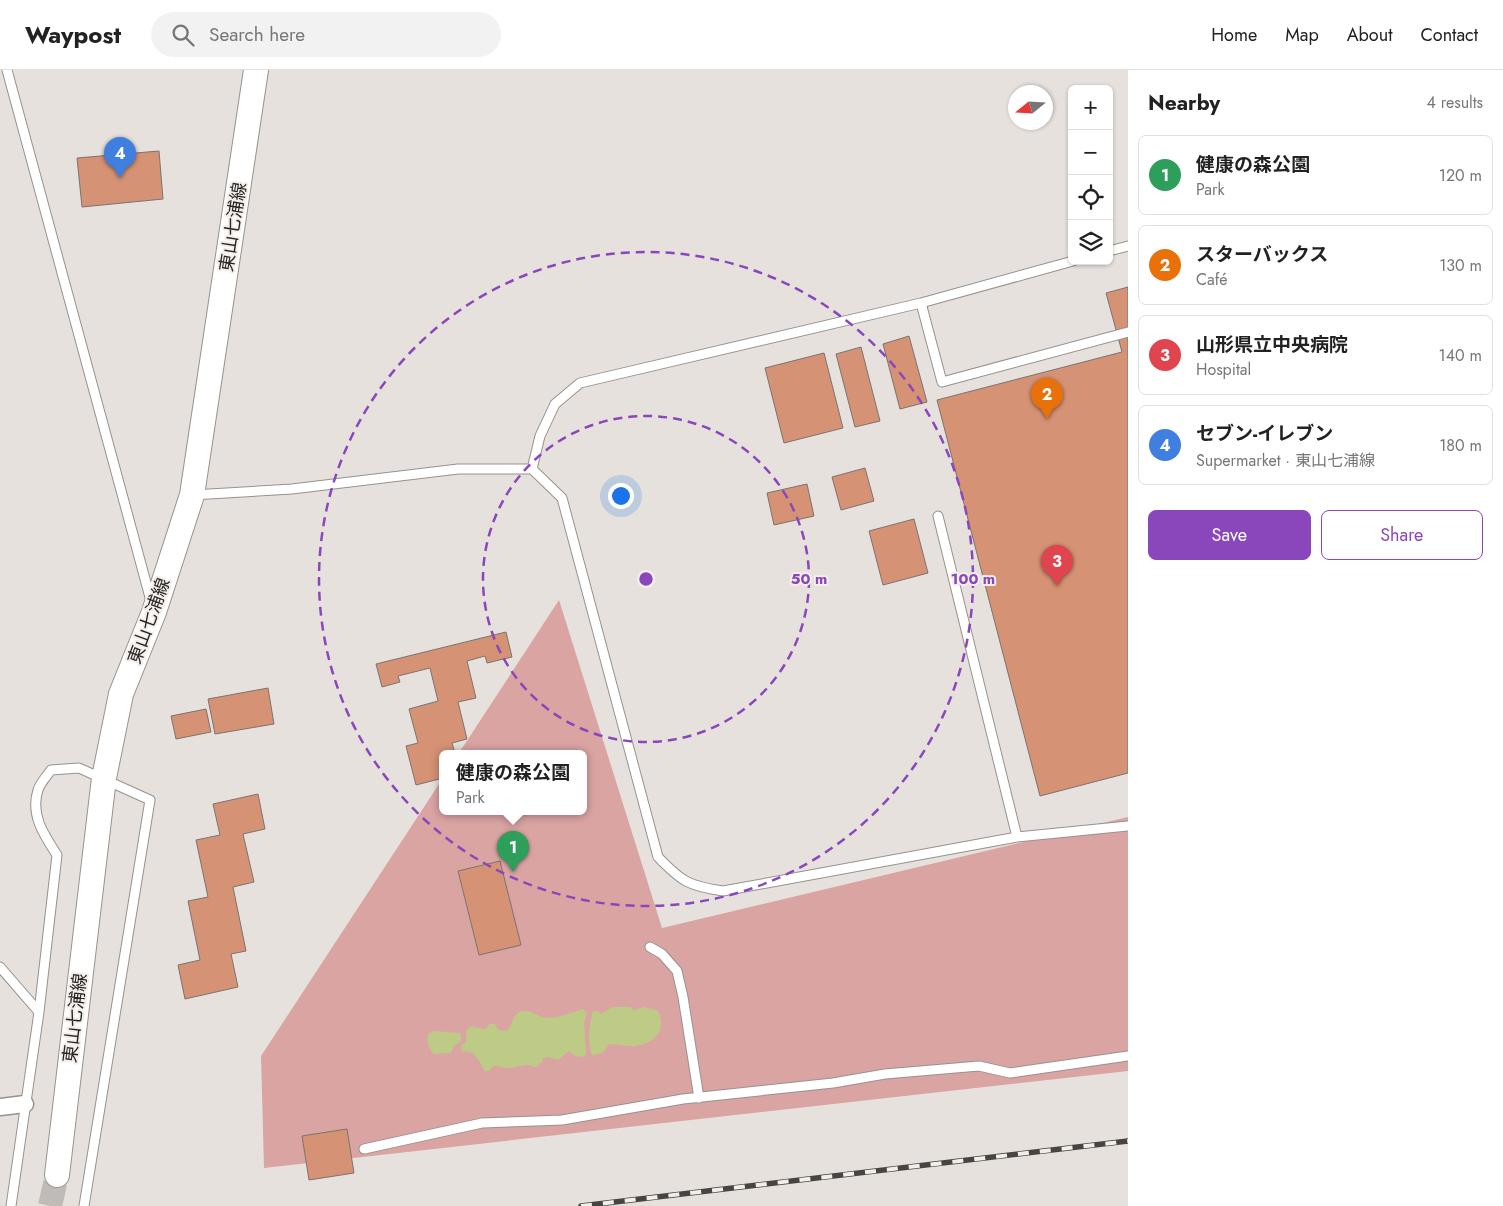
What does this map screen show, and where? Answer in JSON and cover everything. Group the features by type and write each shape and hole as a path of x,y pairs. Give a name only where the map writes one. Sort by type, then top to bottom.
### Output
{"main road":[{"name":"東山七浦線","path":"56,1175 104,778 121,694 154,612 192,495 256,70"}],"street":[{"path":"0,1107 25,1104"}],"lane":[{"path":"7,70 154,612"},
{"path":"1113,250 1128,246"},
{"path":"532,470 540,436 555,404 580,383 921,303 1068,262"},
{"path":"921,303 942,382 1128,332"},
{"path":"192,495 292,489 458,468 532,470 562,498 658,857 677,876 698,887 723,891 1017,837 1128,826"},
{"path":"938,516 1017,837"},
{"path":"11,1206 39,1012 57,855 40,830 35,807 38,789 51,770 79,768 150,800 84,1206"},
{"path":"650,947 662,954 677,970 699,1098"},
{"path":"0,967 39,1012"},
{"path":"364,1149 482,1123 562,1120 699,1098 833,1083 884,1074 979,1066 1010,1074 1128,1056"}],"shaded area":[{"path":"559,600 662,928 1128,817 1128,1071 264,1168 261,1056 439,784 439,815 587,815 587,750 461,750"},
{"path":"613,1007 630,1007 634,1010 644,1007 658,1011 661,1019 659,1031 656,1036 645,1043 631,1046 611,1044 608,1045 603,1053 592,1055 589,1045 589,1033 593,1011 601,1014"},
{"path":"583,1009 587,1013 584,1022 586,1054 583,1057 575,1056 569,1051 558,1060 548,1057 543,1058 542,1062 536,1067 527,1065 507,1068 496,1065 489,1071 485,1071 473,1054 462,1052 461,1046 466,1042 466,1030 472,1026 486,1029 489,1024 495,1024 499,1030 506,1031 519,1012 527,1011 552,1018"},
{"path":"434,1031 459,1033 461,1034 461,1041 454,1046 451,1053 434,1054 429,1047 427,1039 428,1034"}],"building":[{"path":"159,151 163,199 82,207 77,158"},
{"path":"1128,287 1128,773 1040,796 937,400 1122,352 1106,293"},
{"path":"909,336 927,402 900,409 883,344"},
{"path":"861,347 880,421 855,427 836,354"},
{"path":"824,353 843,428 784,443 765,368"},
{"path":"865,468 874,501 841,510 832,477"},
{"path":"807,484 814,516 774,525 767,493"},
{"path":"914,519 928,573 883,585 869,531"},
{"path":"506,632 512,657 487,663 485,656 467,661 476,698 458,702 467,739 452,743 454,750 439,750 439,779 416,785 406,746 418,743 409,709 438,701 430,668 398,676 400,682 382,687 376,664"},
{"path":"268,688 274,724 215,734 208,699"},
{"path":"206,709 211,732 176,739 171,716"},
{"path":"258,794 265,829 243,834 254,882 233,887 246,951 231,954 238,987 185,999 178,965 200,960 188,901 208,897 196,840 220,835 213,804"},
{"path":"500,861 521,945 479,955 458,871"},
{"path":"347,1129 354,1173 309,1180 302,1136"}],"tunnel":[{"path":"50,1206 57,1175"}],"railway":[{"path":"581,1206 1128,1141"}],"place":[{"name":"セブン-イレブン","path":"120,178"},
{"name":"スターバックス","path":"1047,419"},
{"name":"山形県立中央病院","path":"1057,586"},
{"name":"健康の森公園","path":"513,872"}]}
